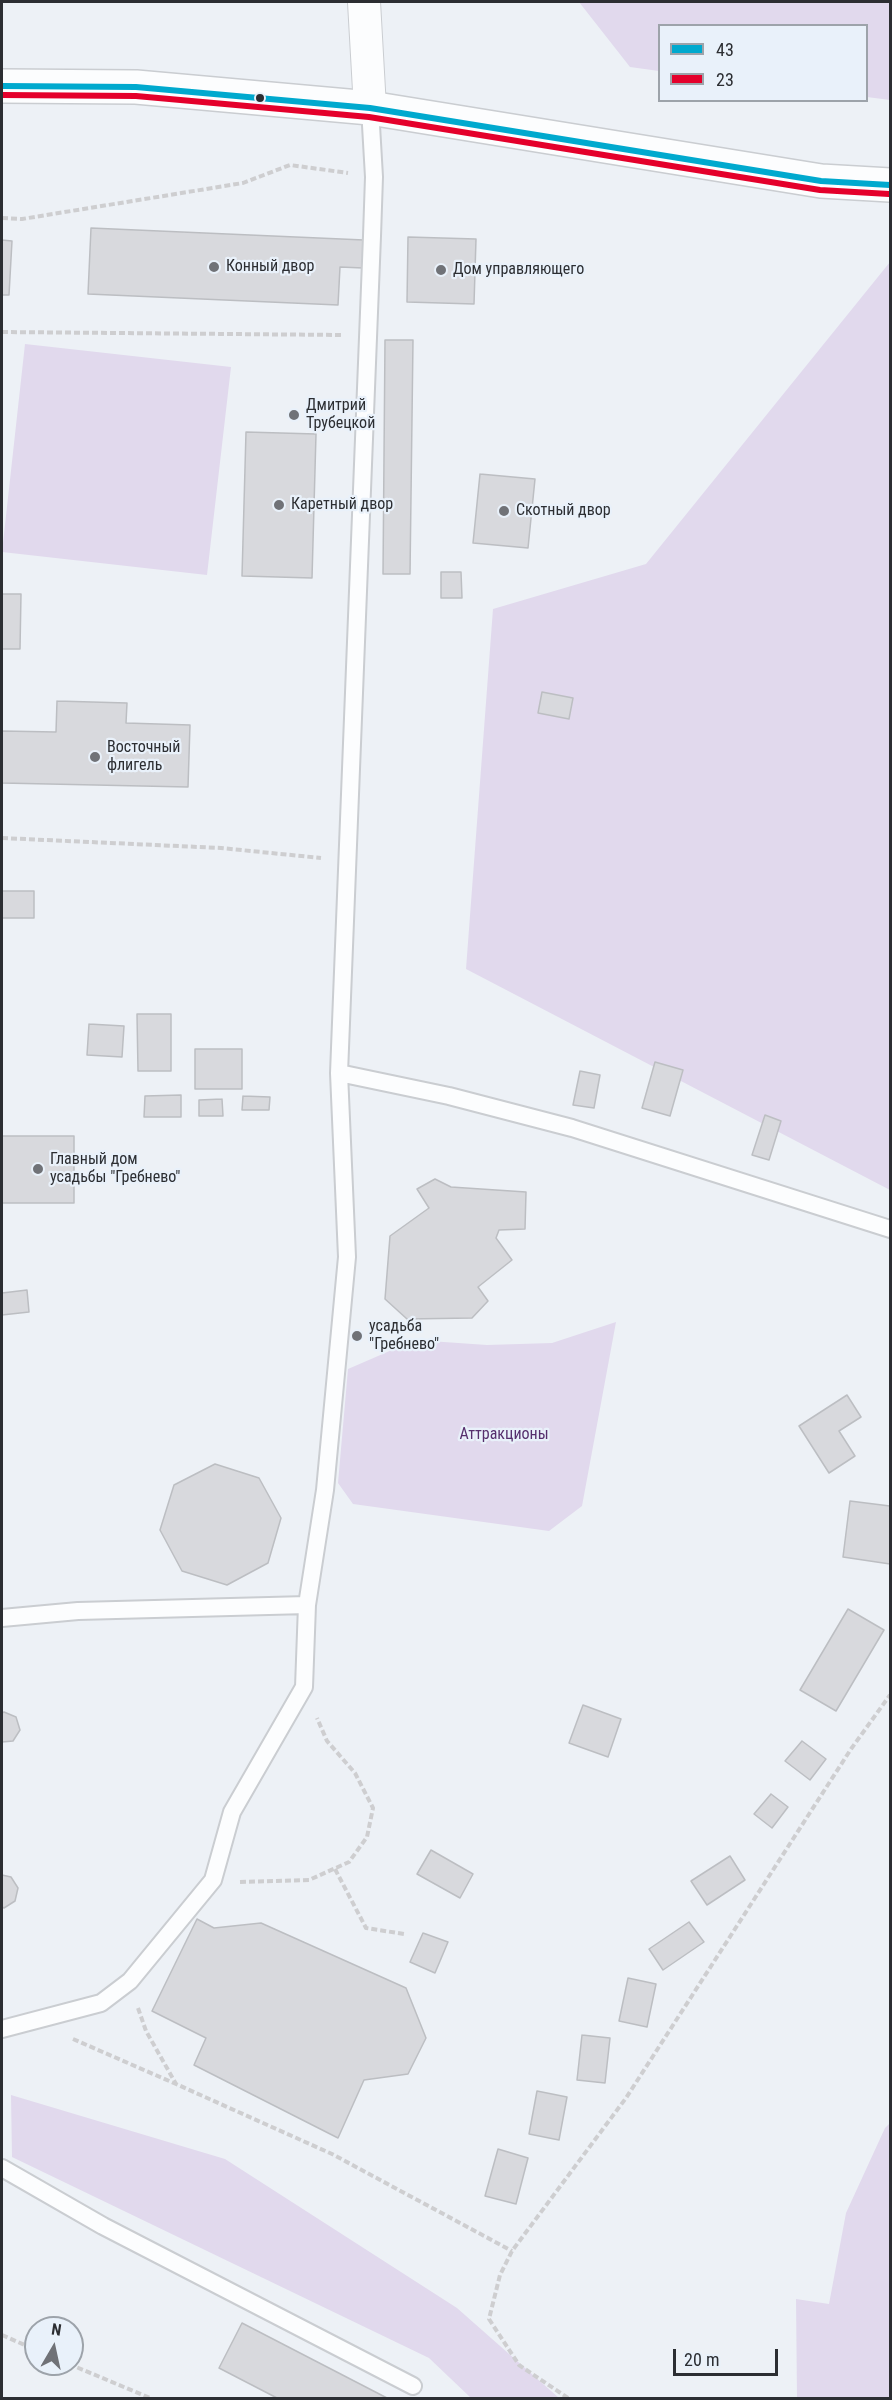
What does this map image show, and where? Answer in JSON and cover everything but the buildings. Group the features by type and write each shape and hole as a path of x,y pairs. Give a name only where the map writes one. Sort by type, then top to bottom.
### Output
{"street":[{"path":"364,2 370,108"},
{"path":"2,86 136,87 370,108 809,179 891,185"}],"lane":[{"path":"2,2029 101,2003 130,1981 213,1880 232,1812 304,1687 307,1605 325,1490 347,1257 339,1073 369,336 374,177 370,108"},
{"path":"339,1073 448,1096 572,1128 891,1229"},
{"path":"2,1618 78,1611 307,1605"},
{"path":"2,2168 103,2226 414,2386"}],"path":[{"path":"2,218 22,219 243,183 290,165 374,177"},
{"path":"2,333 369,336"},
{"path":"2,838 221,848 348,861"},
{"path":"213,1880 256,1883 309,1880 349,1862 367,1836 374,1808 355,1773 327,1741 304,1687"},
{"path":"568,2398 519,2365 489,2319 500,2275 512,2251 626,2098 851,1749 891,1695"},
{"path":"335,1869 366,1928 404,1934"},
{"path":"130,1981 146,2031 176,2084"},
{"path":"33,2021 332,2154 512,2251"},
{"path":"2,2335 24,2345"},
{"path":"84,2370 150,2398"}],"green space":[{"path":"579,2 890,2 890,100 868,97 868,24 658,24 658,71 630,67"},
{"path":"890,262 890,1190 466,969 493,609 646,564"},
{"path":"25,344 231,367 207,575 2,552"},
{"name":"Аттракционы","path":"616,1322 582,1506 549,1531 353,1504 338,1483 348,1369 415,1340 487,1345 552,1343"},
{"path":"11,2095 225,2159 457,2308 559,2398 471,2398 429,2358 12,2157"},
{"path":"890,2123 890,2398 797,2398 796,2299 829,2304 846,2213 885,2128"}],"transit line":[{"name":"43","path":"2,86 136,87 370,108 821,181 890,185"},
{"name":"23","path":"2,95 136,96 369,117 820,190 889,194"}],"place":[{"name":"Конный двор","path":"214,267"},
{"name":"Дом управляющего","path":"441,270"},
{"name":"Дмитрий Трубецкой","path":"294,415"},
{"name":"Каретный двор","path":"279,505"},
{"name":"Скотный двор","path":"504,511"},
{"name":"Восточный флигель","path":"95,757"},
{"name":"Главный дом усадьбы \"Гребнево\"","path":"38,1169"},
{"name":"усадьба \"Гребнево\"","path":"357,1336"}]}
